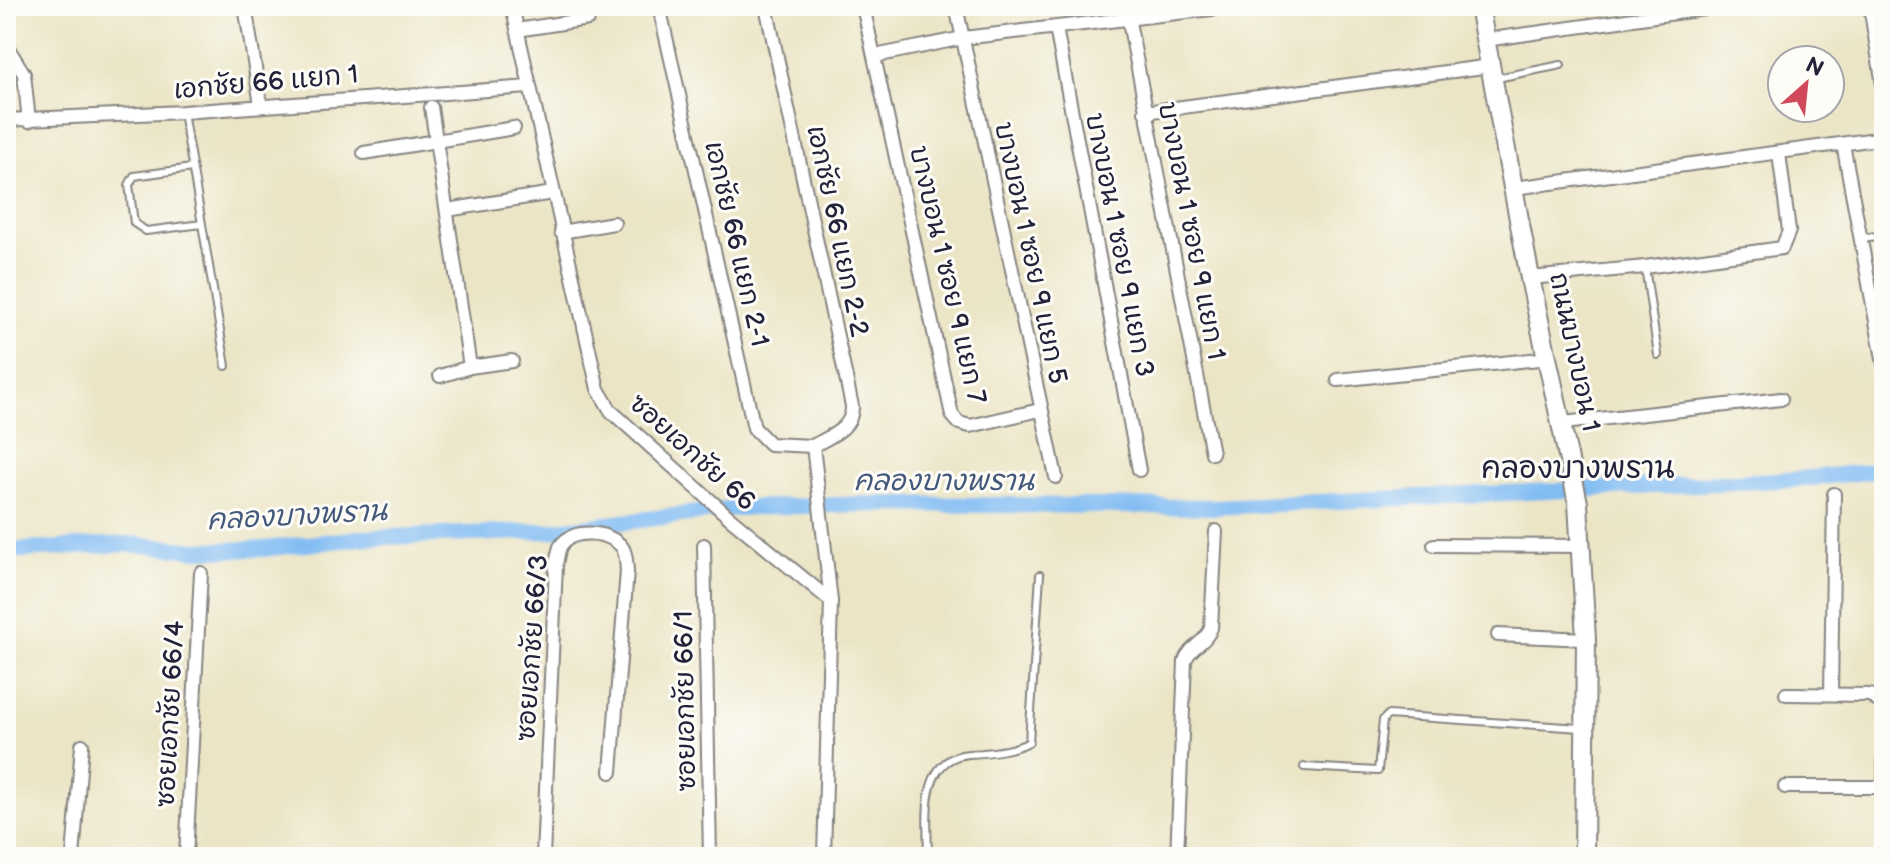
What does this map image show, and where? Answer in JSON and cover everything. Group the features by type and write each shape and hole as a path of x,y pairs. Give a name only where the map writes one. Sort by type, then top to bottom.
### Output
{"main road":[{"name":"ถนนบางบอน 1","path":"1479,6 1530,278 1578,503 1586,639 1584,857"}],"street":[{"path":"245,6 261,105"},
{"name":"ซอยเอกชัย 66","path":"512,6 598,389 611,411 730,518 831,601"},
{"name":"เอกชัย 66 แยก 2-1","path":"659,6 754,428 770,444 813,446"},
{"name":"เอกชัย 66 แยก 2-2","path":"766,6 852,406 850,421 813,446"},
{"name":"บางบอน 1 ซอย 9 แยก 7","path":"863,6 952,415 959,423 970,426 1040,410"},
{"name":"บางบอน 1 ซอย 9 แยก 5","path":"956,6 1056,477"},
{"path":"875,56 963,38 1056,28 1127,12 1237,6"},
{"path":"1870,6 1884,91"},
{"path":"1485,40 1704,9"},
{"name":"บางบอน 1 ซอย 9 แยก 1","path":"1127,12 1212,453"},
{"path":"517,30 588,19"},
{"name":"บางบอน 1 ซอย 9 แยก 3","path":"1056,28 1139,470"},
{"path":"6,45 24,74 29,121"},
{"path":"1145,112 1492,72"},
{"name":"เอกชัย 66 แยก 1","path":"6,120 183,112 529,87"},
{"path":"431,107 470,367"},
{"path":"364,153 514,128"},
{"path":"1514,188 1884,138"},
{"path":"1843,144 1884,364"},
{"path":"1530,278 1645,267 1782,248 1789,231 1779,153"},
{"path":"447,210 553,193"},
{"path":"561,232 614,223"},
{"path":"1338,380 1549,358"},
{"path":"440,376 470,367 512,361"},
{"path":"1563,423 1781,399"},
{"path":"813,446 831,601 824,857"},
{"path":"1831,693 1834,494"},
{"path":"1177,857 1185,661 1205,641 1211,628 1216,531"},
{"name":"ซอยเอกชัย 66/3","path":"543,857 556,565 560,547 566,541 597,533 611,536 621,545 627,571 611,772"},
{"name":"ซอยเอกชัย 66/1","path":"704,545 710,857"},
{"path":"1434,545 1582,546"},
{"name":"ซอยเอกชัย 66/4","path":"186,857 201,573"},
{"path":"1498,635 1586,639"},
{"path":"1786,694 1870,695 1882,704 1884,849"},
{"path":"73,857 82,745"},
{"path":"1785,787 1882,787"}],"lane":[{"path":"1492,72 1561,65"},
{"path":"183,112 226,366"},
{"path":"192,168 134,176 129,185 134,223 146,231 202,224"},
{"path":"1862,238 1884,235"},
{"path":"1645,267 1658,355"},
{"path":"928,857 930,785 945,761 955,755 997,751 1029,742 1040,575"},
{"path":"1304,767 1370,774 1378,771 1383,720 1388,715 1585,729"}],"waterway":[{"name":"คลองบางพราน","path":"6,551 128,544 198,550 263,549 359,538 549,531 738,508 868,504 1214,507 1801,479 1884,470"}],"district":[{"name":"คลองบางพราน","path":"1578,469"}]}
